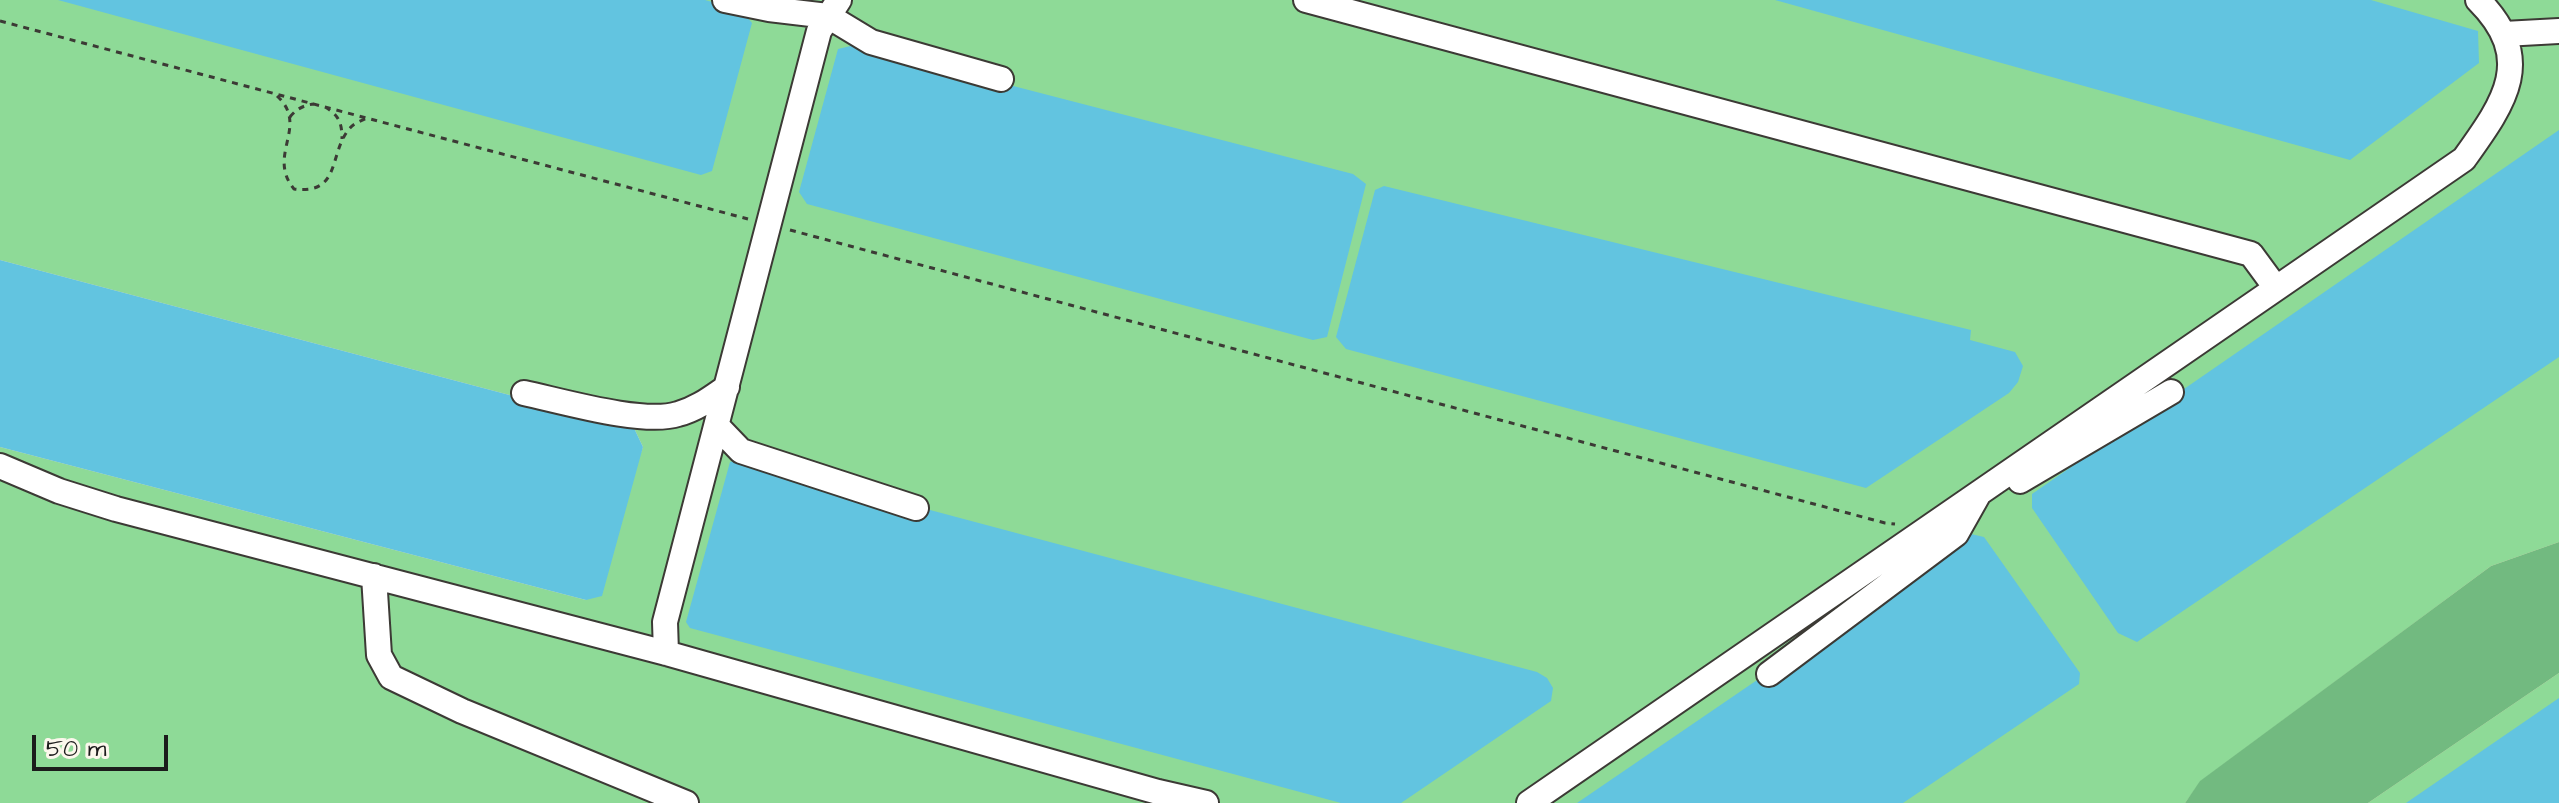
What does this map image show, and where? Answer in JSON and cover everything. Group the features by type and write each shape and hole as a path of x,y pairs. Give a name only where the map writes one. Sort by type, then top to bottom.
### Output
{"lane":[{"path":"725,0 834,8 871,42 1001,79"},
{"path":"1306,0 2251,254 2276,288"},
{"path":"1529,803 2464,159 2495,116 2509,85 2510,45 2495,17 2478,0"},
{"path":"666,653 665,622 819,31 834,8"},
{"path":"2504,34 2559,31"},
{"path":"524,393 626,415 675,415 705,403 727,387"},
{"path":"1980,490 2001,492 2171,392"},
{"path":"717,426 741,451 916,508"},
{"path":"0,466 59,491 116,509 666,653 1167,799 1206,803"},
{"path":"1769,674 1956,534 1980,490"},
{"path":"374,576 379,655 391,677 462,711 686,803"}],"path":[{"path":"0,21 1885,523 1927,527"},
{"path":"275,94 285,103 290,117 283,162 285,178 294,189 310,191 326,182 342,139 352,125 367,118"},
{"path":"290,117 306,105 320,104 335,113 342,125 342,139"}],"green space":[{"path":"0,0 2559,0 2559,542 2491,566 2201,781 2185,803 0,803 0,447 586,600 643,447 634,428 0,260"},
{"path":"2559,542 2559,673 2368,803 2185,803 2200,781 2491,566"},
{"path":"2559,673 2559,803 2368,803"}],"water":[{"path":"58,0 705,0 741,10 752,23 712,171 701,175"},
{"path":"1775,0 2371,0 2478,31 2479,63 2350,160"},
{"path":"855,45 1353,174 1366,184 1327,337 1313,340 807,204 799,192 838,49"},
{"path":"2559,130 2559,357 2137,642 2118,633 2032,508 2032,494"},
{"path":"1384,186 1971,330 1970,340 2015,352 2023,366 2018,382 2009,393 1866,488 1346,349 1336,337 1375,190"},
{"path":"0,260 634,428 643,447 602,596 586,600 0,447"},
{"path":"739,459 1537,672 1547,678 1553,688 1551,701 1401,803 1341,803 690,628 686,622 730,462"},
{"path":"1971,534 1984,537 2080,673 2079,684 1903,803 1577,803"},
{"path":"2559,698 2559,803 2406,803"}]}
